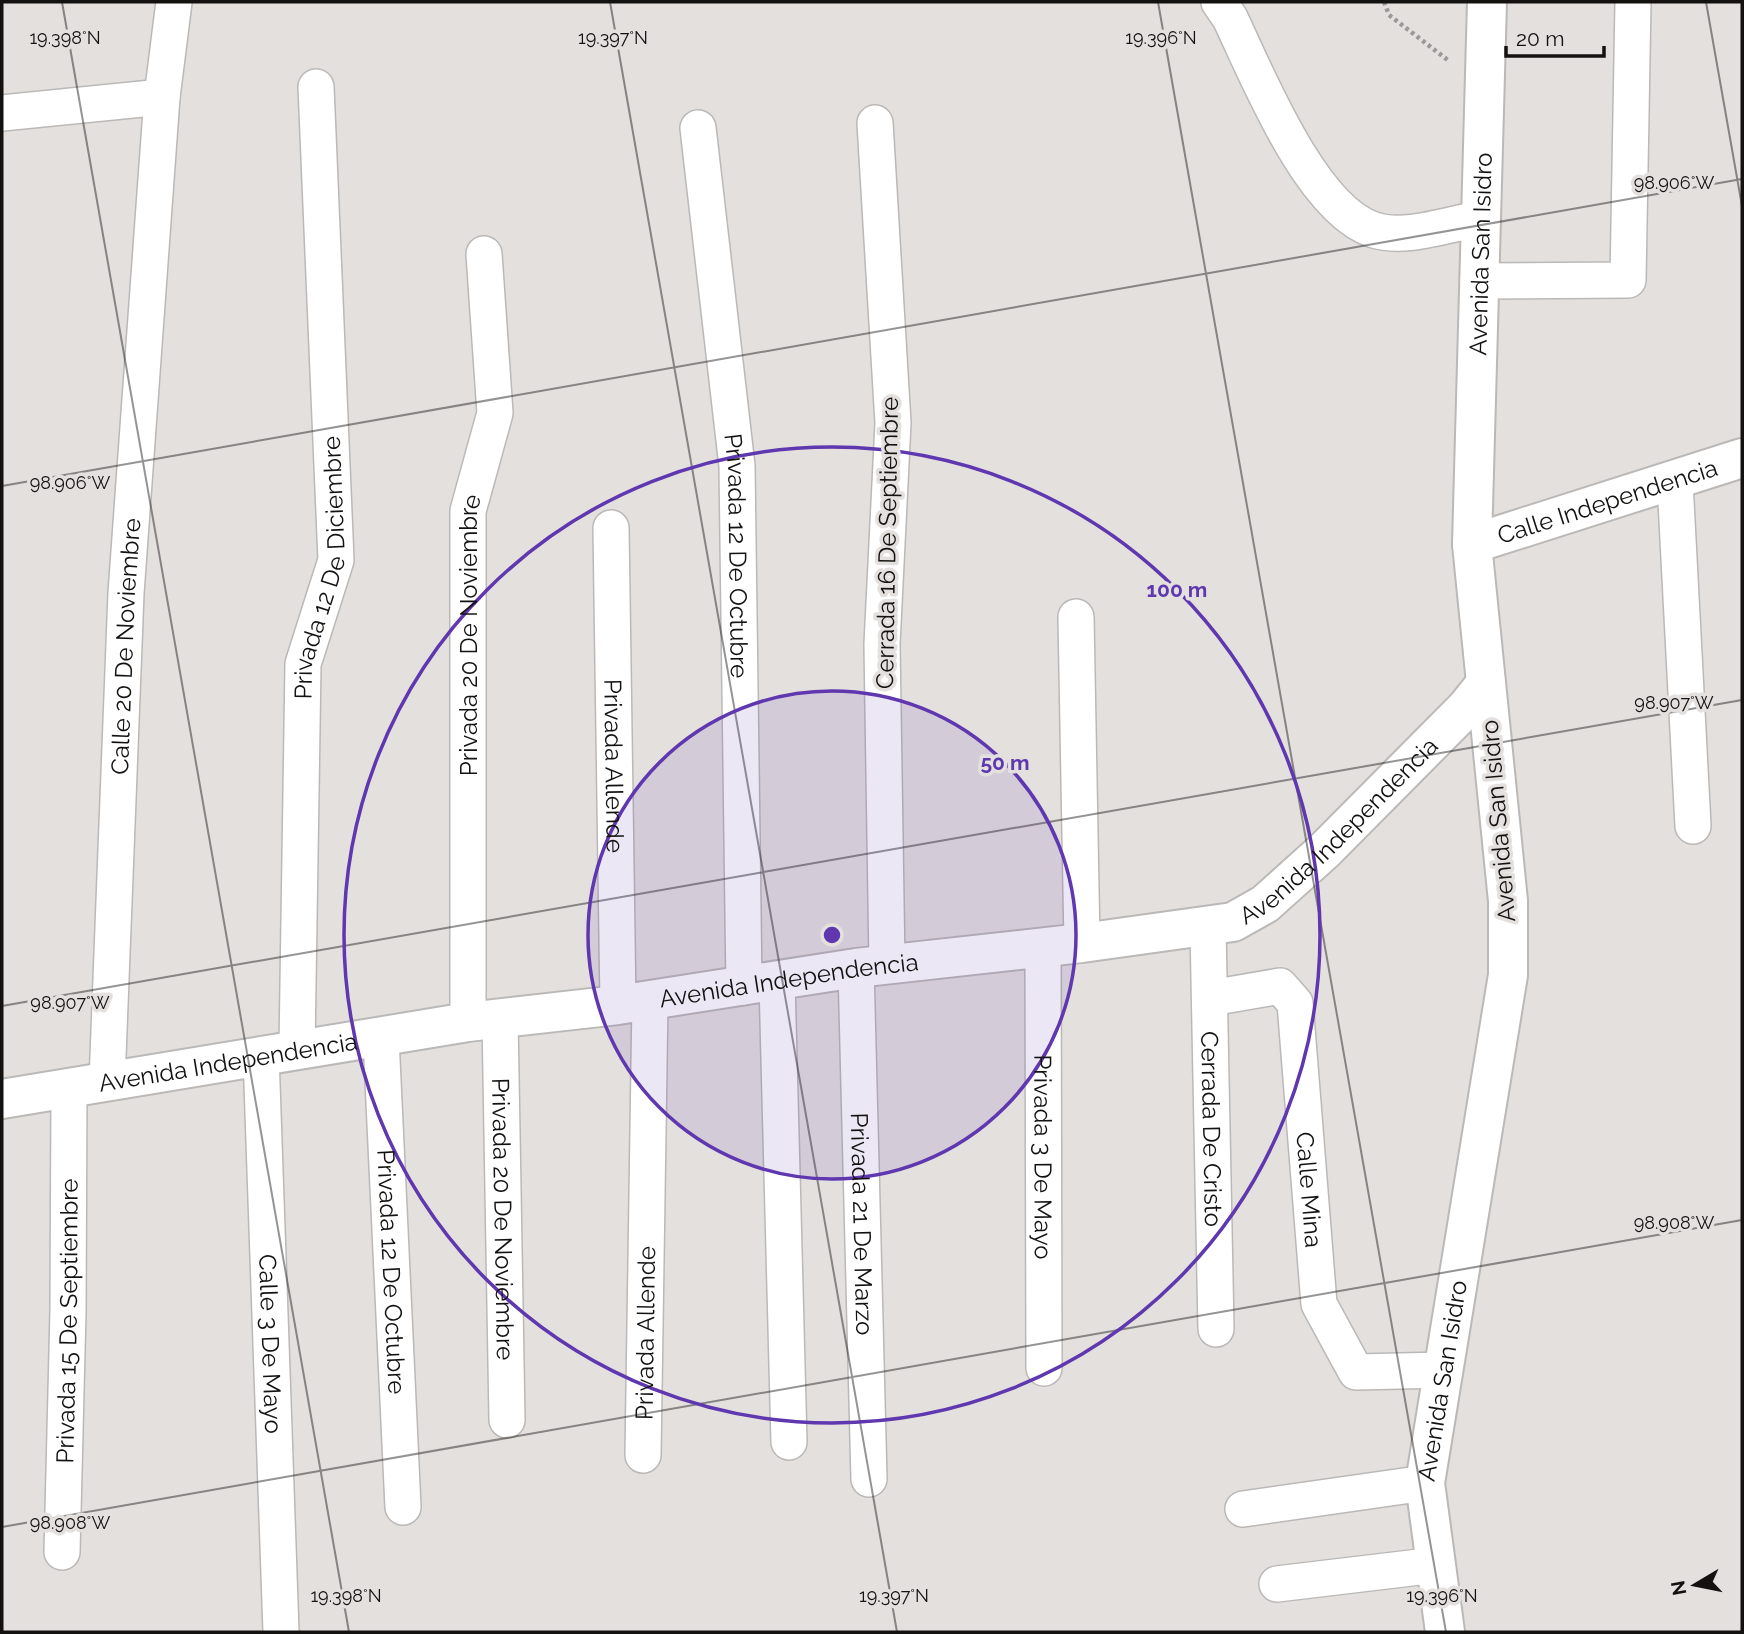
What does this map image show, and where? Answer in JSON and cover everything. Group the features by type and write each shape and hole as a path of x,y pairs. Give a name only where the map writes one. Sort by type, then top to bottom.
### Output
{"main road":[{"name":"Avenida San Isidro","path":"1445,1632 1425,1483 1508,975 1508,901 1472,544 1487,2"},
{"name":"Calle Independencia","path":"1472,544 1675,482 1742,458"},
{"name":"Avenida Independencia","path":"2,1099 484,1020 634,1003 872,966 1208,928 1233,922 1275,896 1324,851 1443,733 1486,683"}],"street":[{"name":"Calle 20 De Noviembre","path":"107,1082 127,593 162,97 174,2"},
{"path":"1219,2 1230,18 1289,144 1349,218 1375,231 1402,233 1479,219"},
{"path":"1478,281 1628,280 1633,2"},
{"name":"Privada 12 De Diciembre","path":"279,1052 303,664 335,560 316,87"},
{"path":"2,113 162,97"},
{"name":"Cerrada 16 De Septiembre","path":"872,966 882,644 894,423 875,123"},
{"name":"Privada 12 De Octubre","path":"698,128 737,466 760,984 789,1442"},
{"name":"Privada 20 De Noviembre","path":"484,254 495,413 468,511 484,1020 507,1420"},
{"path":"1675,482 1693,826"},
{"name":"Privada Allende","path":"611,528 634,1003 643,1455"},
{"path":"1076,617 1082,943"},
{"name":"Cerrada De Cristo","path":"1208,928 1216,1329"},
{"name":"Privada 3 De Mayo","path":"1044,947 1044,1368"},
{"name":"Privada 21 De Marzo","path":"869,1479 872,966"},
{"name":"Calle Mina","path":"1211,998 1280,986 1295,1003 1319,1304 1356,1372 1444,1370"},
{"name":"Privada 12 De Octubre","path":"381,1038 403,1507"},
{"name":"Calle 3 De Mayo","path":"279,1052 281,1632"},
{"name":"Privada 15 De Septiembre","path":"62,1552 69,1090"},
{"path":"1243,1509 1425,1483"},
{"path":"1277,1584 1436,1565"}],"path":[{"path":"1384,2 1389,15 1483,86"}]}
